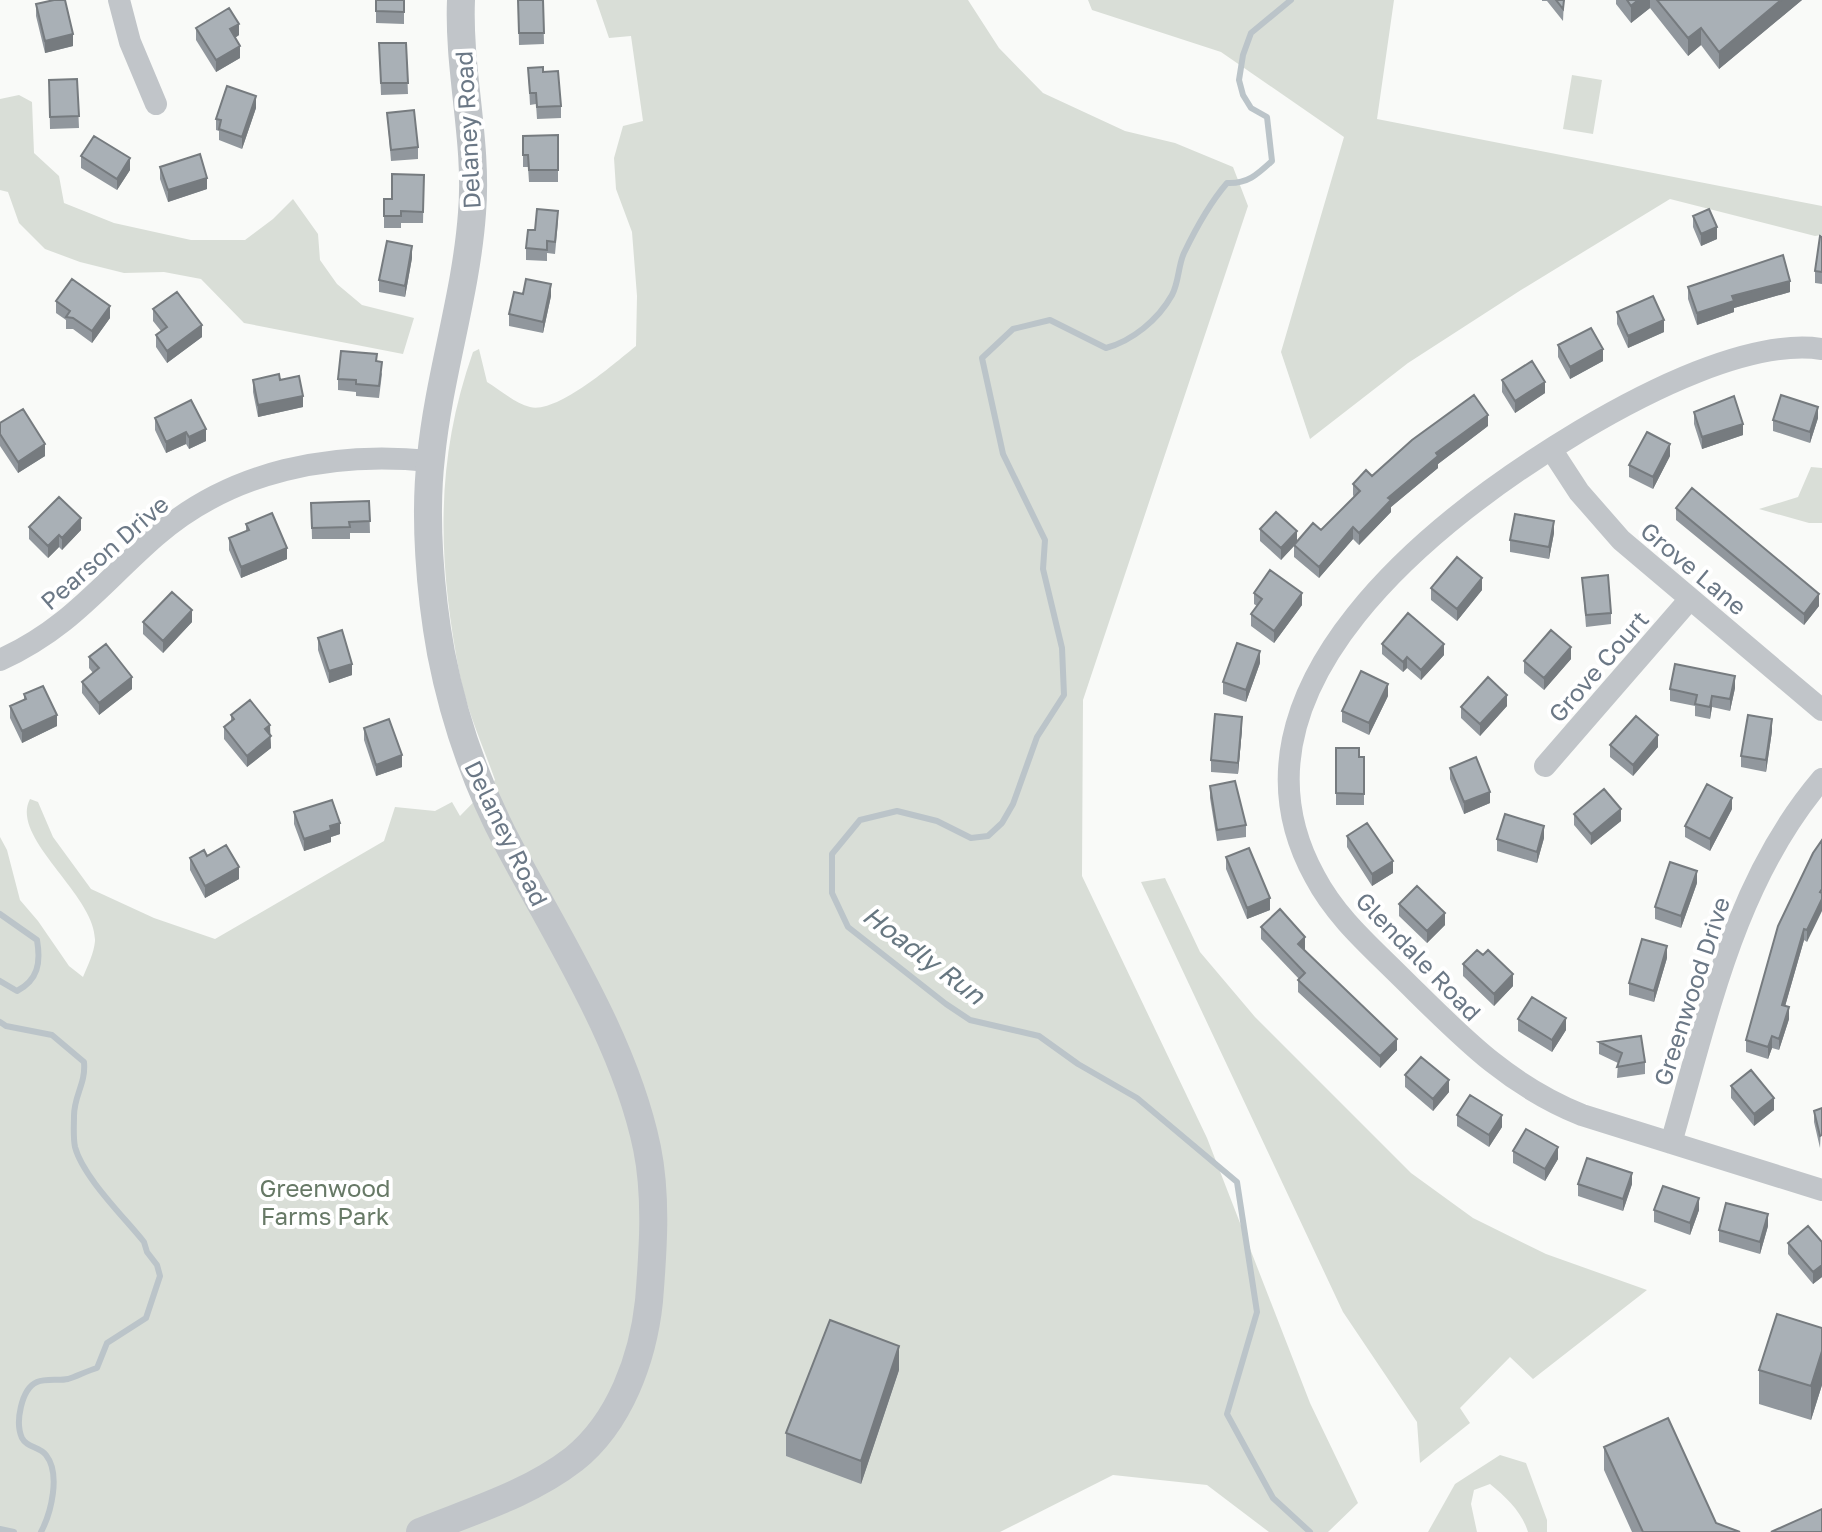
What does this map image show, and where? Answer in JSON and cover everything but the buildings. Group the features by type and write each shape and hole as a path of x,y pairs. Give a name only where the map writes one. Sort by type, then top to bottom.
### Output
{"street":[{"path":"119,0 130,42 156,104"},
{"name":"Delaney Road","path":"420,1532 512,1495 545,1478 576,1457 611,1416 637,1361 646,1328 653,1236 648,1151 631,1093 593,1003 487,801 469,756 441,653 432,582 430,461 473,211 461,0"},
{"name":"Glendale Road","path":"1822,349 1801,346 1781,348 1717,366 1666,385 1617,409 1479,498 1412,556 1369,601 1331,649 1305,696 1295,730 1289,778 1299,839 1326,897 1346,923 1468,1043 1502,1072 1562,1107 1822,1190"},
{"name":"Grove Lane","path":"1551,449 1565,473 1621,540 1822,710"},
{"name":"Pearson Drive","path":"0,660 53,631 85,606 169,526 202,504 243,484 278,471 362,457 430,461"},
{"name":"Grove Court","path":"1545,766 1690,599"},
{"name":"Greenwood Drive","path":"1671,1143 1730,939 1762,866 1785,828 1822,779"}],"green space":[{"name":"Greenwood Farms Park","path":"596,0 968,0 999,48 1043,93 1125,131 1175,143 1233,167 1248,206 1083,700 1082,876 1207,1138 1310,1403 1358,1503 1328,1532 1269,1532 1207,1485 1113,1475 1000,1532 0,1532 0,837 7,850 20,900 69,966 83,977 95,941 92,924 83,905 32,831 27,814 30,799 38,802 53,837 91,889 154,918 215,939 384,841 395,807 435,811 452,802 460,816 495,780 460,676 447,593 444,513 451,433 473,352 479,349 487,382 519,403 541,407 555,403 585,386 636,346 637,296 632,232 616,189 614,158 623,126 643,121 631,36 609,38"},
{"path":"1088,0 1394,0 1377,119 1822,206 1822,235 1815,236 1670,199 1408,363 1310,439 1281,352 1344,137 1221,52 1092,10"},
{"path":"1572,75 1602,80 1593,134 1563,129"},
{"path":"19,95 32,102 34,153 59,176 64,203 114,223 191,240 245,240 293,199 318,234 320,260 337,284 362,305 414,318 403,354 244,323 201,279 164,272 124,273 45,249 19,223 8,192 0,190 0,99"},
{"path":"1811,467 1822,468 1822,523 1809,523 1759,509 1798,497"},
{"path":"1165,878 1200,952 1255,1017 1411,1173 1473,1218 1546,1254 1647,1290 1533,1379 1510,1357 1460,1408 1470,1423 1420,1463 1417,1422 1343,1312 1141,882"},
{"path":"1500,1455 1526,1463 1547,1520 1547,1532 1528,1532 1513,1505 1490,1484 1474,1490 1471,1504 1477,1532 1428,1532 1455,1484"}],"waterway":[{"name":"Hoadly Run","path":"1291,0 1251,33 1239,80 1251,108 1267,117 1272,161 1251,178 1227,183 1220,191 1203,216 1182,258 1174,290 1159,313 1135,335 1106,348 1050,320 1013,329 982,358 1003,454 1045,540 1043,569 1062,648 1064,695 1037,737 1013,804 1002,823 988,836 971,838 937,821 897,811 860,820 832,854 832,893 848,927 946,1004 970,1020 1039,1036 1078,1064 1137,1098 1237,1182 1257,1312 1227,1414 1273,1498 1310,1532"},
{"path":"0,914 37,940 39,956 34,976 24,987 17,991 0,981"},
{"path":"0,1022 6,1026 52,1035 84,1062 75,1109 75,1147 79,1159 95,1184 144,1242 160,1276 146,1318 107,1343 97,1368 68,1379 37,1382 23,1399 19,1424 22,1438 46,1455 53,1472 51,1504 41,1532"},
{"path":"0,1529 14,1532"}]}
